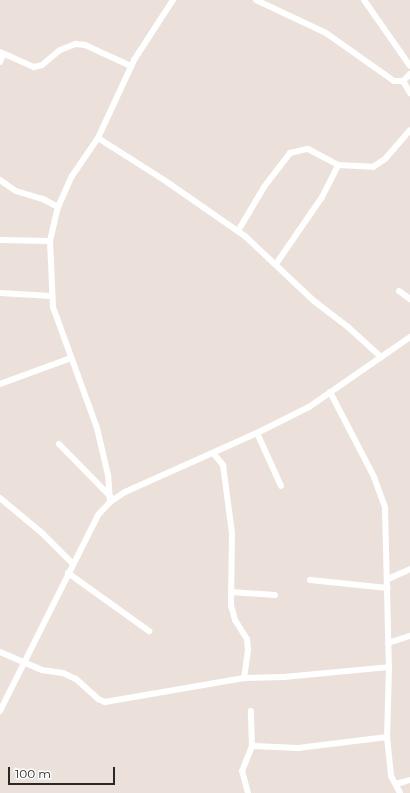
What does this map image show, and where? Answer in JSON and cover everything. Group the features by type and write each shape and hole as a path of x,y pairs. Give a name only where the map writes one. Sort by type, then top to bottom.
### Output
{"street":[{"path":"110,499 108,476 97,428 71,358 51,296 50,241 58,207 72,176 98,138 131,66 156,23 173,0"},
{"path":"256,0 326,33 394,81 403,81 410,74"},
{"path":"364,0 410,66"},
{"path":"0,62 2,53 34,67 42,65 60,50 76,44 85,45 131,66"},
{"path":"403,81 410,93"},
{"path":"238,232 264,187 290,153 308,149 338,165 368,168 377,166 410,130"},
{"path":"98,138 238,232 276,264 314,301 348,326 381,357"},
{"path":"276,264 322,197 338,165"},
{"path":"0,180 16,191 43,199 58,207"},
{"path":"0,240 50,241"},
{"path":"399,291 410,299"},
{"path":"0,293 51,296"},
{"path":"0,710 25,663 68,573 98,515 110,499 138,485 257,433 330,392 410,337"},
{"path":"0,384 71,358"},
{"path":"330,392 374,477 384,508 388,579 389,667 387,737 389,768 400,793"},
{"path":"257,433 281,486"},
{"path":"59,444 110,499"},
{"path":"213,453 223,465 224,471 232,533 232,612 247,639 248,650 244,678"},
{"path":"0,498 43,534 73,564"},
{"path":"388,579 410,569"},
{"path":"68,573 149,631"},
{"path":"310,580 388,588"},
{"path":"231,592 275,595"},
{"path":"388,644 410,636"},
{"path":"0,652 42,670 63,673 76,679 101,701 244,678 284,677 389,667"},
{"path":"248,793 242,771 252,746 251,712"},
{"path":"252,746 278,749 323,746 387,737"},
{"path":"396,784 410,780"}]}
